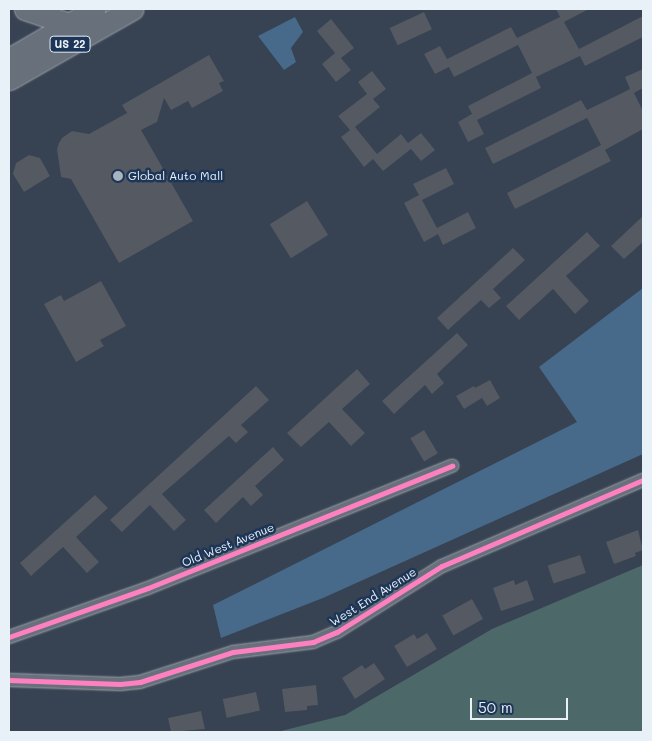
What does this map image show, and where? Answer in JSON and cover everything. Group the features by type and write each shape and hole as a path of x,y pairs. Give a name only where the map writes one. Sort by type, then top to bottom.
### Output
{"highway":[{"path":"25,9 69,24"},
{"name":"US 22","path":"9,58 95,9"},
{"name":"US 22","path":"9,79 132,9"}],"street":[{"name":"Old West Avenue","path":"9,637 148,588 452,466"},
{"name":"West End Avenue","path":"9,680 120,684 140,682 233,652 313,642 337,632 442,566 643,480"}],"green space":[{"path":"643,565 643,732 277,732 345,715 492,629"}],"water":[{"path":"295,17 303,32 291,48 296,62 284,70 258,36"},
{"path":"643,288 643,454 323,598 221,638 213,605 577,422 539,367"}],"building":[{"path":"556,9 589,9 564,22 579,49 643,16 643,37 585,66 580,56 536,77 541,88 477,120 484,134 468,142 458,122 472,114 468,106 532,73 518,45 454,77 449,67 435,74 424,54 440,46 447,59 511,27 517,38 560,17"},
{"path":"424,12 432,29 398,45 390,28"},
{"path":"331,19 354,48 341,58 351,70 336,82 322,64 335,53 317,31"},
{"name":"Global Auto Mall","path":"209,55 224,81 219,83 223,91 192,108 188,101 171,110 164,98 157,122 141,130 193,221 119,263 71,179 61,177 57,149 59,143 62,138 72,131 89,134 127,113 122,105"},
{"path":"643,69 643,88 634,93 643,111 643,129 605,150 611,161 515,209 507,193 601,145 587,118 493,164 485,148 581,100 587,110 630,89 625,77"},
{"path":"372,71 386,89 373,99 380,107 355,127 377,154 401,134 408,143 421,133 435,150 421,161 411,149 383,171 373,159 364,167 341,137 350,130 338,116 367,94 358,82"},
{"path":"29,155 40,158 50,176 24,192 13,174 16,163"},
{"path":"446,168 454,184 422,200 437,228 468,212 476,228 443,245 438,234 424,242 404,203 419,195 413,184"},
{"path":"307,201 328,235 291,258 270,224"},
{"path":"643,216 643,242 624,259 611,246"},
{"path":"587,232 600,246 566,276 589,301 575,314 553,289 519,320 506,306"},
{"path":"513,248 525,260 493,289 501,298 489,308 481,300 448,330 437,318"},
{"path":"101,281 126,326 100,340 104,346 76,362 44,304 61,295 64,301"},
{"path":"457,333 468,345 437,374 444,383 432,394 425,385 394,414 382,401"},
{"path":"357,369 370,384 342,409 365,433 351,446 329,422 301,447 287,433"},
{"path":"490,380 500,398 487,406 482,398 464,409 456,396"},
{"path":"256,386 269,400 241,425 248,432 236,443 229,436 162,494 186,520 174,531 150,505 122,532 110,520"},
{"path":"424,430 438,453 424,461 410,438"},
{"path":"273,447 284,460 255,486 263,495 251,506 243,497 216,523 204,510"},
{"path":"95,495 108,508 76,537 99,562 87,573 63,547 31,576 20,563"},
{"path":"638,530 643,550 635,553 636,556 614,564 606,542"},
{"path":"580,555 586,573 554,584 548,566"},
{"path":"514,580 515,585 527,580 534,600 501,611 493,588"},
{"path":"472,599 483,619 453,636 442,615"},
{"path":"427,633 437,649 407,667 394,646 414,634 417,639"},
{"path":"374,663 385,679 355,699 342,678 362,665 365,669"},
{"path":"316,685 318,705 307,706 307,710 285,712 282,689"},
{"path":"256,692 260,711 227,718 223,699"},
{"path":"201,711 205,729 171,732 168,718"}],"cycle path":[{"path":"9,637 148,588 452,466"},
{"path":"9,680 120,684 140,682 233,652 313,642 337,632 442,566 643,480"}],"place":[{"name":"Global Auto Mall","path":"118,176"}]}
